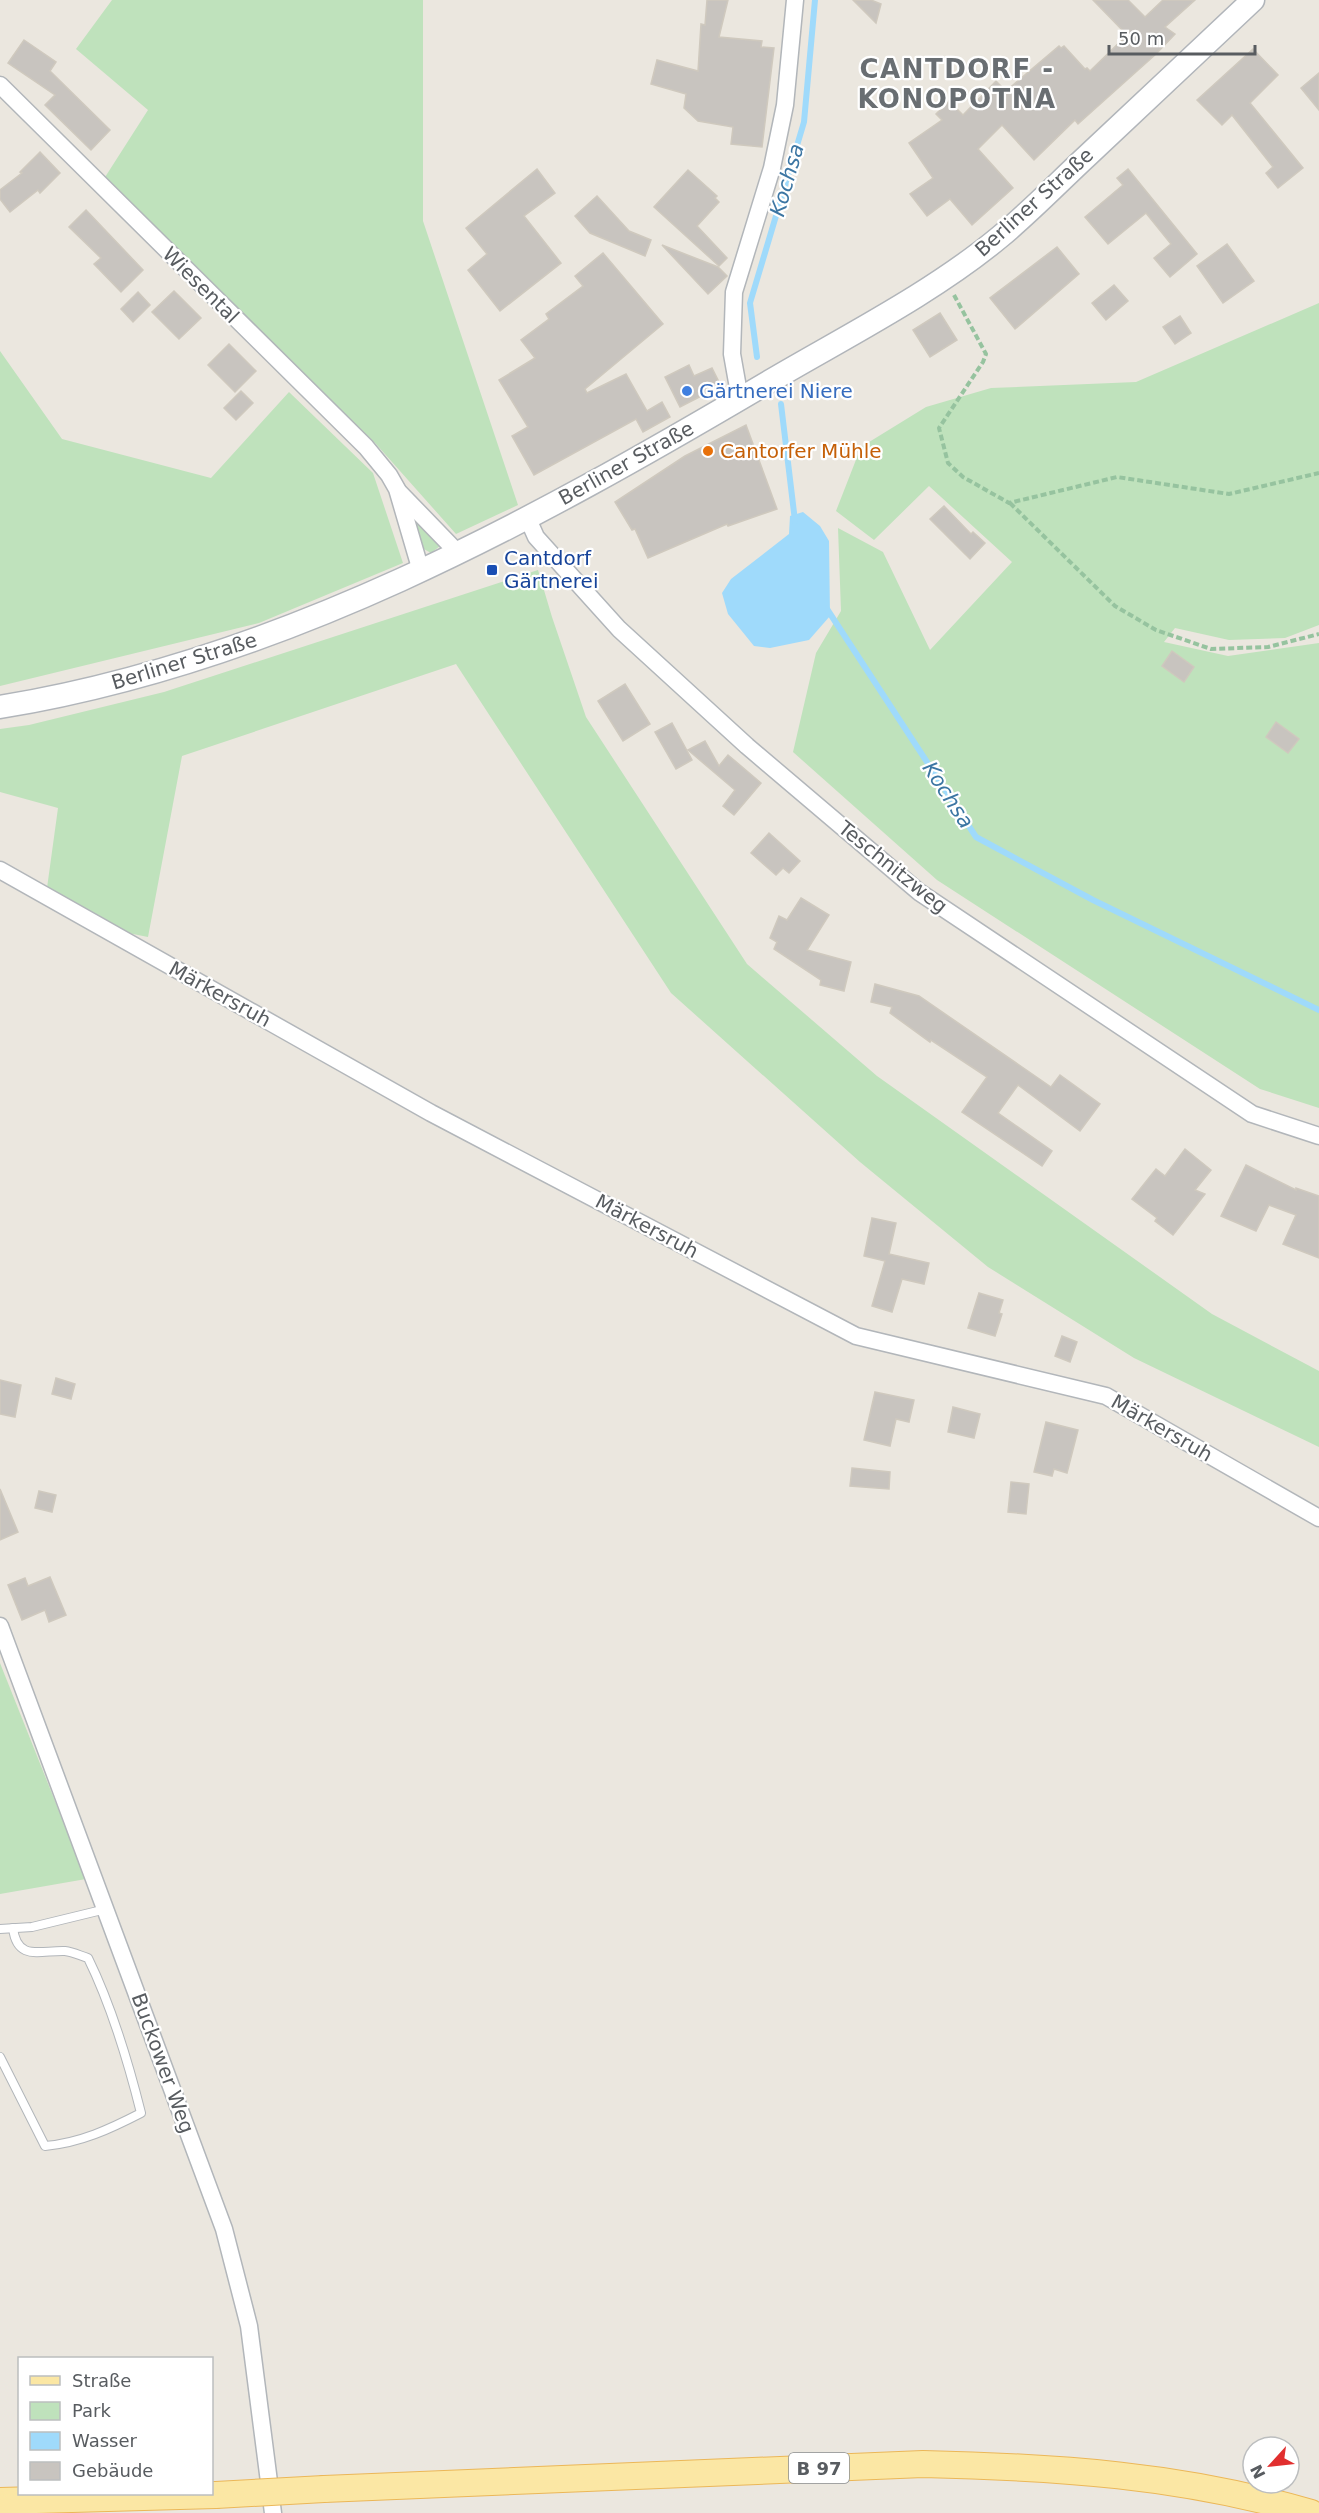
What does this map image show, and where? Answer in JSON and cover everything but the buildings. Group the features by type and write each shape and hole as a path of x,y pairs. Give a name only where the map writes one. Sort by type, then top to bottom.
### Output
{"main road":[{"name":"Berliner Straße","path":"0,707 102,686 206,656 284,630 381,591 528,519 740,399 944,279 1001,236 1253,0"},
{"name":"B 97","path":"0,2501 216,2495 324,2488 923,2464 1013,2466 1108,2472 1195,2485 1311,2513"}],"street":[{"path":"740,399 732,354 734,292 774,157 785,105 795,0"},
{"name":"Wiesental","path":"0,86 366,447 389,475 397,489 421,571"},
{"name":"Wiesental","path":"397,489 459,554"},
{"name":"Teschnitzweg","path":"528,519 536,537 619,628 747,746 919,892 1252,1114 1319,1136"},
{"name":"Märkersruh","path":"0,870 431,1113 856,1336 1106,1396 1319,1518"},
{"name":"Buckower Weg","path":"0,1626 224,2229 249,2326 273,2513"}],"lane":[{"path":"0,1929 32,1927 106,1909"},
{"path":"0,2056 45,2146 68,2144 115,2127 141,2113 132,2075 107,2002 88,1958 68,1951 30,1953 20,1948 14,1941 13,1928"}],"path":[{"path":"944,279 986,354 939,428 948,463 963,477 1009,503 1114,606 1156,630 1211,649 1268,647 1319,634"},
{"path":"1009,503 1117,477 1229,494 1319,473"}],"green space":[{"path":"112,0 423,0 423,221 518,505 456,534 376,444 100,185 148,110 76,49"},
{"path":"1319,303 1319,625 1285,638 1229,640 1175,628 1164,642 1228,656 1319,643 1319,1108 1260,1089 937,880 793,752 816,653 841,611 838,528 883,552 930,650 1012,562 929,486 874,540 836,511 861,447 926,407 991,388 1136,382"},
{"path":"0,351 62,439 211,478 289,392 373,473 403,563 259,623 0,686"},
{"path":"409,514 440,546 431,553 422,548"},
{"path":"538,570 586,717 747,964 877,1076 1212,1314 1319,1371 1319,1447 1134,1358 988,1267 860,1162 671,993 456,664 182,756 148,937 128,933 47,888 58,808 0,792 0,729 29,725 164,692"},
{"path":"0,1663 86,1879 0,1894"}],"water":[{"path":"803,512 820,526 829,541 830,616 809,640 770,648 754,646 728,614 722,593 731,579 789,534 790,516"}],"waterway":[{"name":"Kochsa","path":"757,357 750,303 804,122 815,0"},
{"name":"Kochsa","path":"781,404 795,521"},
{"name":"Kochsa","path":"827,609 976,837 1093,900 1319,1010"}],"place":[{"name":"Gärtnerei Niere","path":"687,391"},
{"name":"Cantorfer Mühle","path":"708,451"},
{"name":"Cantdorf Gärtnerei","path":"492,570"}],"district":[{"name":"CANTDORF - KONOPOTNA","path":"957,84"}]}
